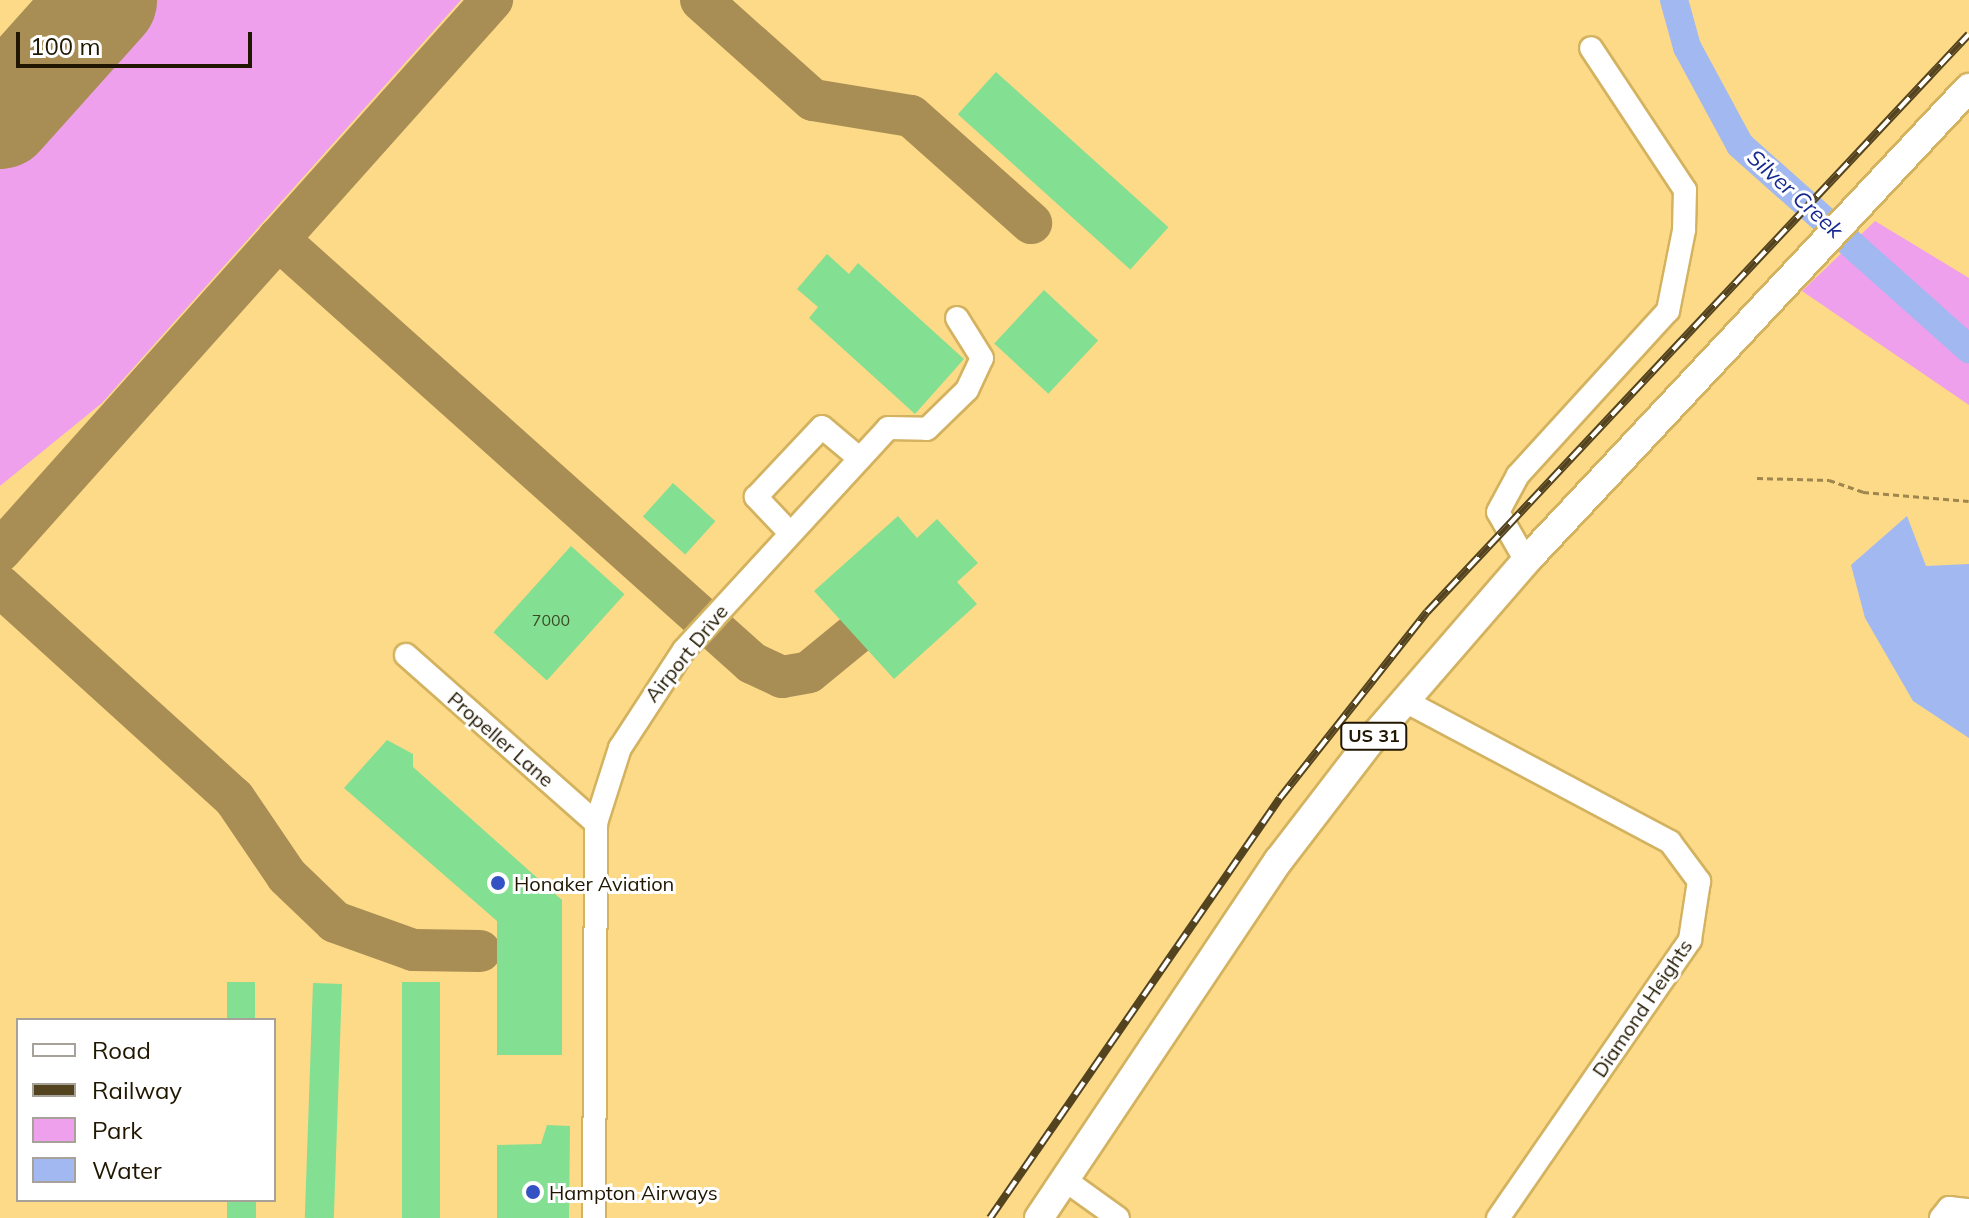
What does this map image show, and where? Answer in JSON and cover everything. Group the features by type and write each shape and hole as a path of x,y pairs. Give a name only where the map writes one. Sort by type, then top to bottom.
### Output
{"main road":[{"name":"US 31","path":"1039,1218 1279,860 1405,701 1526,561 1969,88"}],"street":[{"path":"1526,561 1498,512 1518,475 1668,311 1684,230 1685,190 1591,48"},
{"name":"Airport Drive","path":"594,1218 596,823 620,748 647,700 790,533 859,458 888,428 927,429 975,379 980,348 957,318"},
{"path":"790,533 756,497 822,427 859,458"},
{"name":"Propeller Lane","path":"406,655 596,823"},
{"name":"Diamond Heights","path":"1405,701 1670,842 1699,881 1690,940 1498,1218"},
{"path":"1065,1180 1118,1218"},
{"path":"1941,1218 1949,1208 1969,1210"}],"path":[{"path":"1757,478 1829,480 1863,492 1969,501"}],"green space":[{"path":"151,0 461,0 102,403 0,486 0,167"},
{"path":"1875,221 1969,278 1969,405 1802,291"}],"water":[{"path":"1907,516 1926,566 1969,564 1969,738 1913,701 1865,618 1851,565"}],"building":[{"path":"996,72 1168,227 1130,270 958,114"},
{"path":"827,254 849,274 858,263 964,359 915,414 809,318 818,307 797,289"},
{"path":"1044,290 1098,340 1048,394 994,343"},
{"path":"673,483 715,521 685,555 643,516"},
{"path":"898,516 917,538 937,519 978,563 957,582 977,604 894,679 814,591"},
{"path":"571,546 625,594 547,680 493,632"},
{"name":"Honaker Aviation","path":"387,740 413,754 413,767 562,900 562,1055 497,1055 497,921 344,788"},
{"path":"227,982 255,982 255,1018 227,1018"},
{"path":"402,982 440,982 440,1218 402,1218"},
{"path":"313,983 342,984 334,1218 305,1218"},
{"name":"Hampton Airways","path":"547,1125 570,1126 569,1218 497,1218 497,1145 541,1144"},
{"path":"227,1202 256,1202 256,1218 227,1218"}],"waterway":[{"name":"Silver Creek","path":"1674,0 1687,47 1740,145 1969,349"}],"taxiway":[{"path":"0,551 492,0"},
{"path":"701,0 813,100 911,116 1031,223"},
{"path":"278,239 752,663 782,677 809,672 854,635"},
{"path":"0,586 234,798 287,876 335,922 413,950 480,951"}],"runway":[{"path":"0,116 104,0"}],"railway":[{"path":"990,1218 1280,798 1427,612 1969,34"}],"place":[{"name":"Honaker Aviation","path":"498,883"},
{"name":"Hampton Airways","path":"533,1192"}]}
